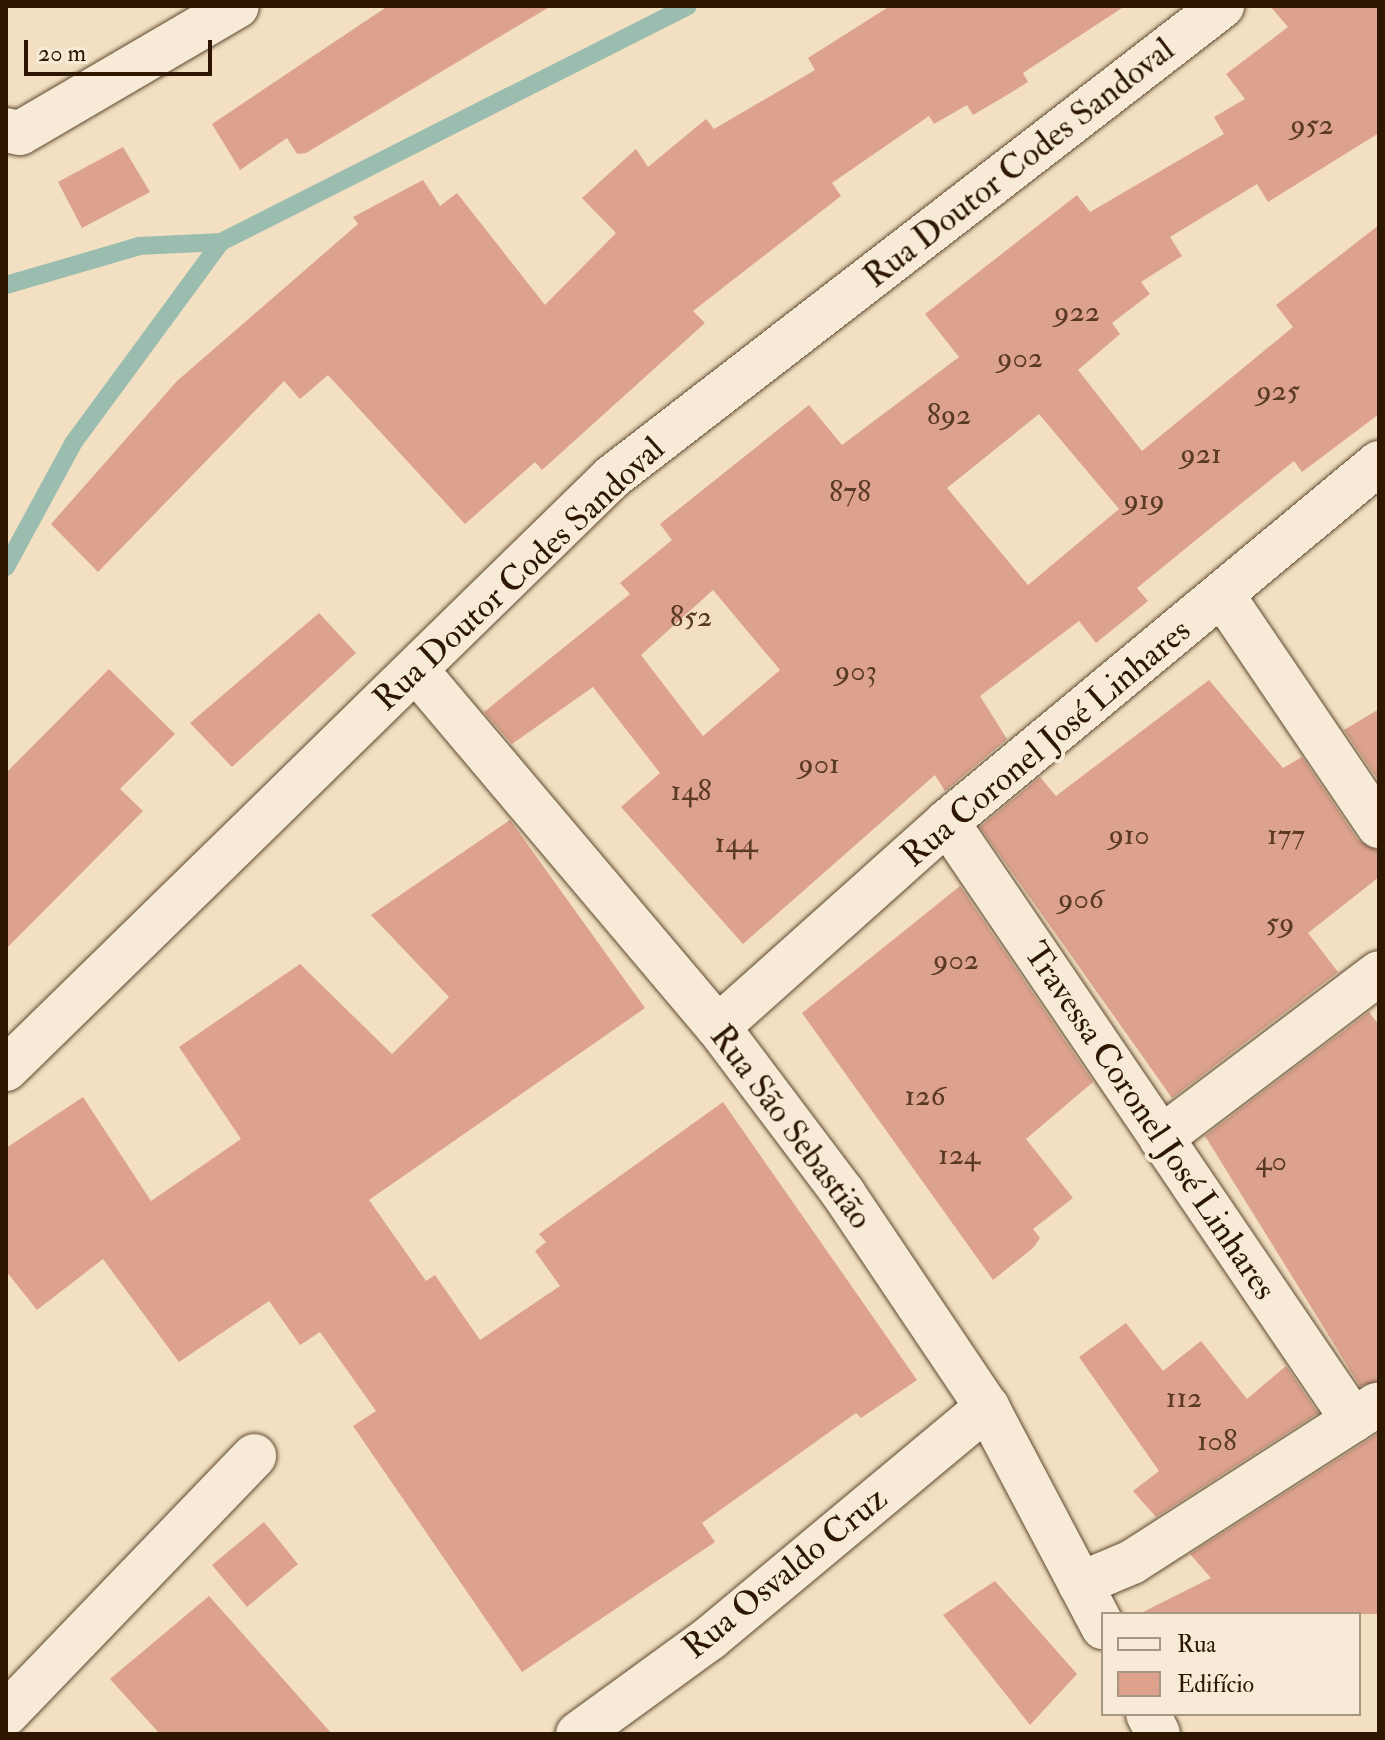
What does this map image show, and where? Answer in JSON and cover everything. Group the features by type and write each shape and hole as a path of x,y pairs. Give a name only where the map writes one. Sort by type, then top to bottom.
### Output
{"street":[{"path":"6,130 20,133 237,6"},
{"name":"Rua Doutor Codes Sandoval","path":"6,1069 612,477 1222,6"},
{"name":"Rua Coronel José Linhares","path":"718,1027 947,822 1223,596 1379,463"},
{"path":"1223,596 1379,826"},
{"name":"Rua São Sebastião","path":"416,670 718,1027 987,1407 1101,1623"},
{"name":"Travessa Coronel José Linhares","path":"947,822 1161,1138 1366,1412"},
{"path":"1161,1138 1379,973"},
{"name":"Rua Osvaldo Cruz","path":"578,1734 710,1638 987,1407"},
{"path":"1080,1584 1132,1562 1366,1412"},
{"path":"6,1714 254,1456"},
{"path":"1149,1716 1158,1734"}],"building":[{"path":"388,6 551,6 306,153 297,154 287,138 240,170 212,124"},
{"path":"890,6 1125,6 1023,73 1028,82 1002,98 973,115 967,105 934,124 929,116 832,183 841,196 693,311 705,323 542,470 535,462 465,524 328,375 300,399 284,381 98,572 51,524 177,381 358,224 353,217 423,180 440,206 457,193 545,305 616,233 582,198 636,149 648,167 706,119 714,129 815,70 808,58"},
{"path":"1270,6 1379,6 1379,133 1268,202 1257,184 1170,237 1182,256 1141,282 1150,294 1112,323 1120,334 1078,370 1142,451 1293,327 1276,305 1379,225 1379,414 1302,472 1294,461 1212,527 1137,588 1148,601 1096,643 1079,621 980,696 1007,739 945,791 935,775 743,944 621,807 660,773 593,687 512,744 484,712 630,594 620,583 672,540 660,524 809,405 842,445 959,357 925,314 1077,195 1090,212 1224,134 1214,117 1245,99 1226,74 1288,27","holes":["1039,414 1119,509 1028,585 947,488","713,590 780,670 703,736 641,655"]},
{"path":"123,147 150,192 82,228 58,182"},
{"path":"319,613 356,653 232,767 190,723"},
{"path":"109,669 175,734 120,789 143,811 6,949 6,773"},
{"path":"1209,680 1283,768 1302,757 1358,840 1379,851 1379,877 1308,933 1338,972 1172,1098 980,827 1040,777 1056,796"},
{"path":"1379,709 1379,781 1344,730"},
{"path":"510,820 645,1008 369,1200 426,1281 435,1275 480,1340 560,1286 535,1251 546,1242 539,1234 723,1102 917,1380 861,1418 856,1413 702,1523 715,1542 522,1672 353,1426 376,1411 320,1332 300,1345 269,1301 179,1362 103,1259 37,1310 6,1271 6,1148 83,1097 151,1201 241,1139 179,1047 300,964 392,1054 449,997 371,915"},
{"path":"960,886 1093,1082 1026,1139 1073,1198 1033,1229 1040,1238 1033,1248 993,1280 802,1013"},
{"path":"1369,1012 1379,1025 1379,1381 1360,1386 1205,1136"},
{"path":"1126,1323 1163,1371 1201,1341 1247,1399 1286,1366 1318,1413 1156,1517 1133,1491 1159,1471 1079,1357"},
{"path":"1379,1433 1379,1614 1143,1612 1211,1578 1190,1554"},
{"path":"264,1522 298,1564 247,1607 212,1565"},
{"path":"995,1581 1077,1674 1030,1725 943,1615"},
{"path":"209,1596 332,1734 160,1734 110,1679"}],"waterway":[{"path":"6,285 139,246 221,242 688,6"},
{"path":"6,567 74,442 221,242"}]}
